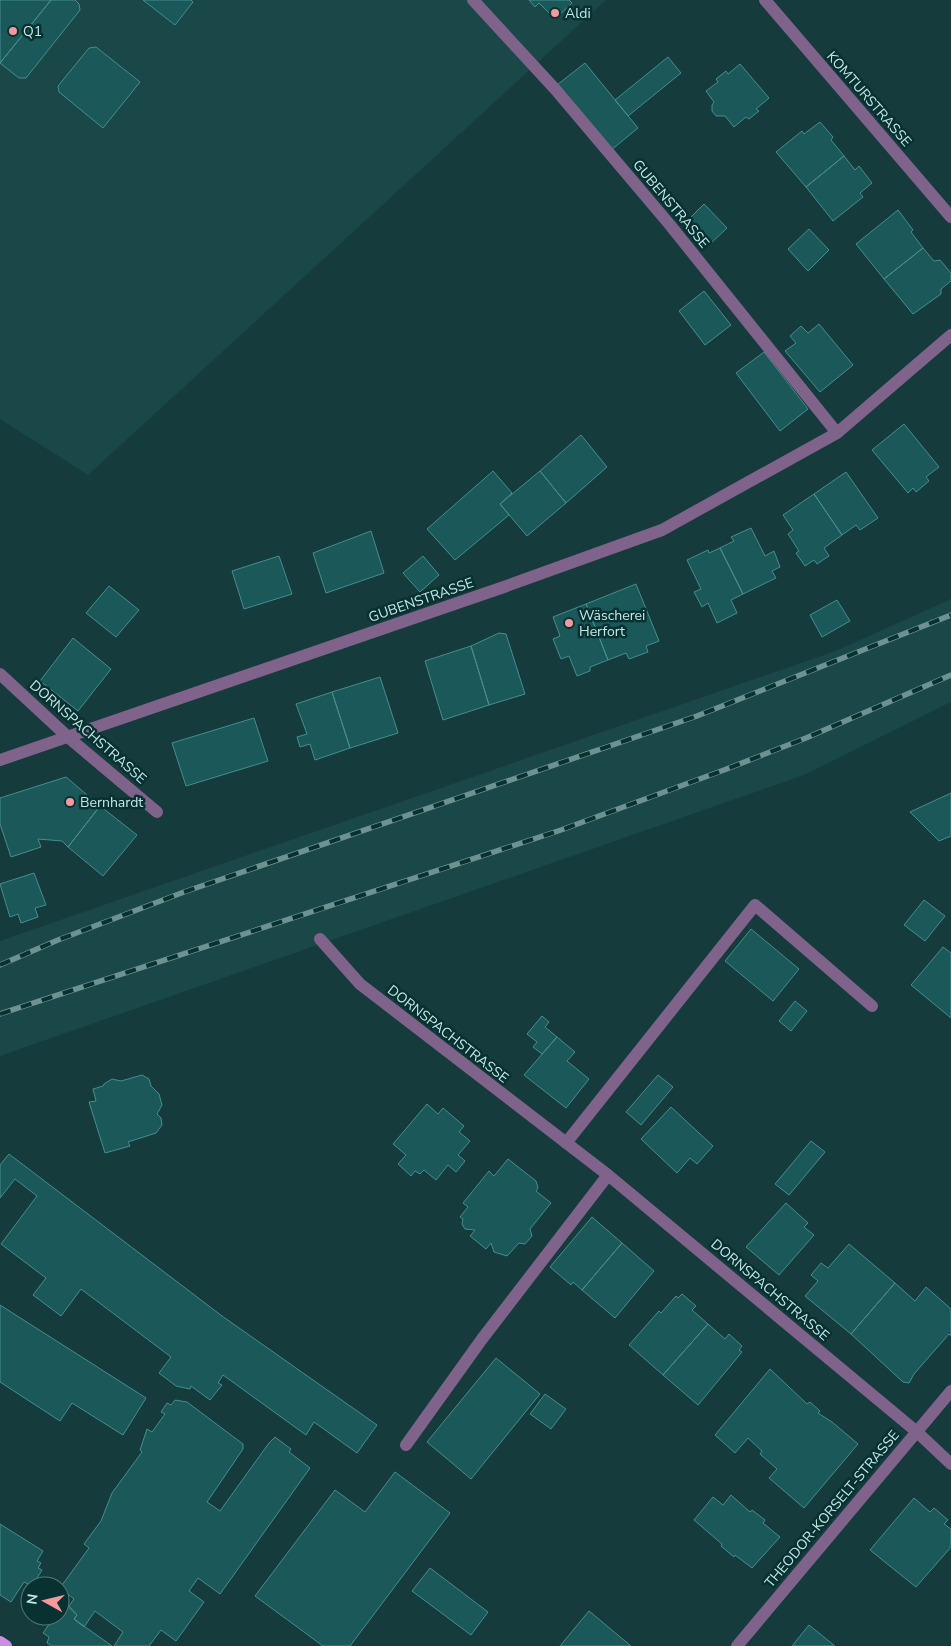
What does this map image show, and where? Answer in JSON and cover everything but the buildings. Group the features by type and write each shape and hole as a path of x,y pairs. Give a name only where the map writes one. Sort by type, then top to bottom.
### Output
{"main road":[{"path":"0,1642 6,1646"}],"street":[{"name":"GUBENSTRASSE","path":"473,0 554,89 670,225 837,433"},
{"name":"KOMTURSTRASSE","path":"765,0 951,217"},
{"name":"GUBENSTRASSE","path":"0,760 69,738 501,588 662,530 837,433 951,335"},
{"name":"DORNSPACHSTRASSE","path":"0,674 69,738 157,812"},
{"path":"566,1143 755,905 872,1006"},
{"name":"DORNSPACHSTRASSE","path":"320,940 360,984 608,1175 917,1432 951,1464"},
{"path":"406,1445 482,1339 608,1175"},
{"name":"THEODOR-KORSELT-STRASSE","path":"737,1646 951,1391"}],"shaded area":[{"path":"0,0 606,0 88,475 0,419"},
{"path":"951,599 951,702 804,775 0,1056 0,941 838,650"}],"railway":[{"path":"0,965 58,940 184,892 697,716 951,615"},
{"path":"0,1014 561,830 806,738 951,675"}],"place":[{"name":"Aldi","path":"555,13"},
{"name":"Q1","path":"13,31"},
{"name":"Wäscherei Herfort","path":"569,623"},
{"name":"Bernhardt","path":"70,802"}]}
